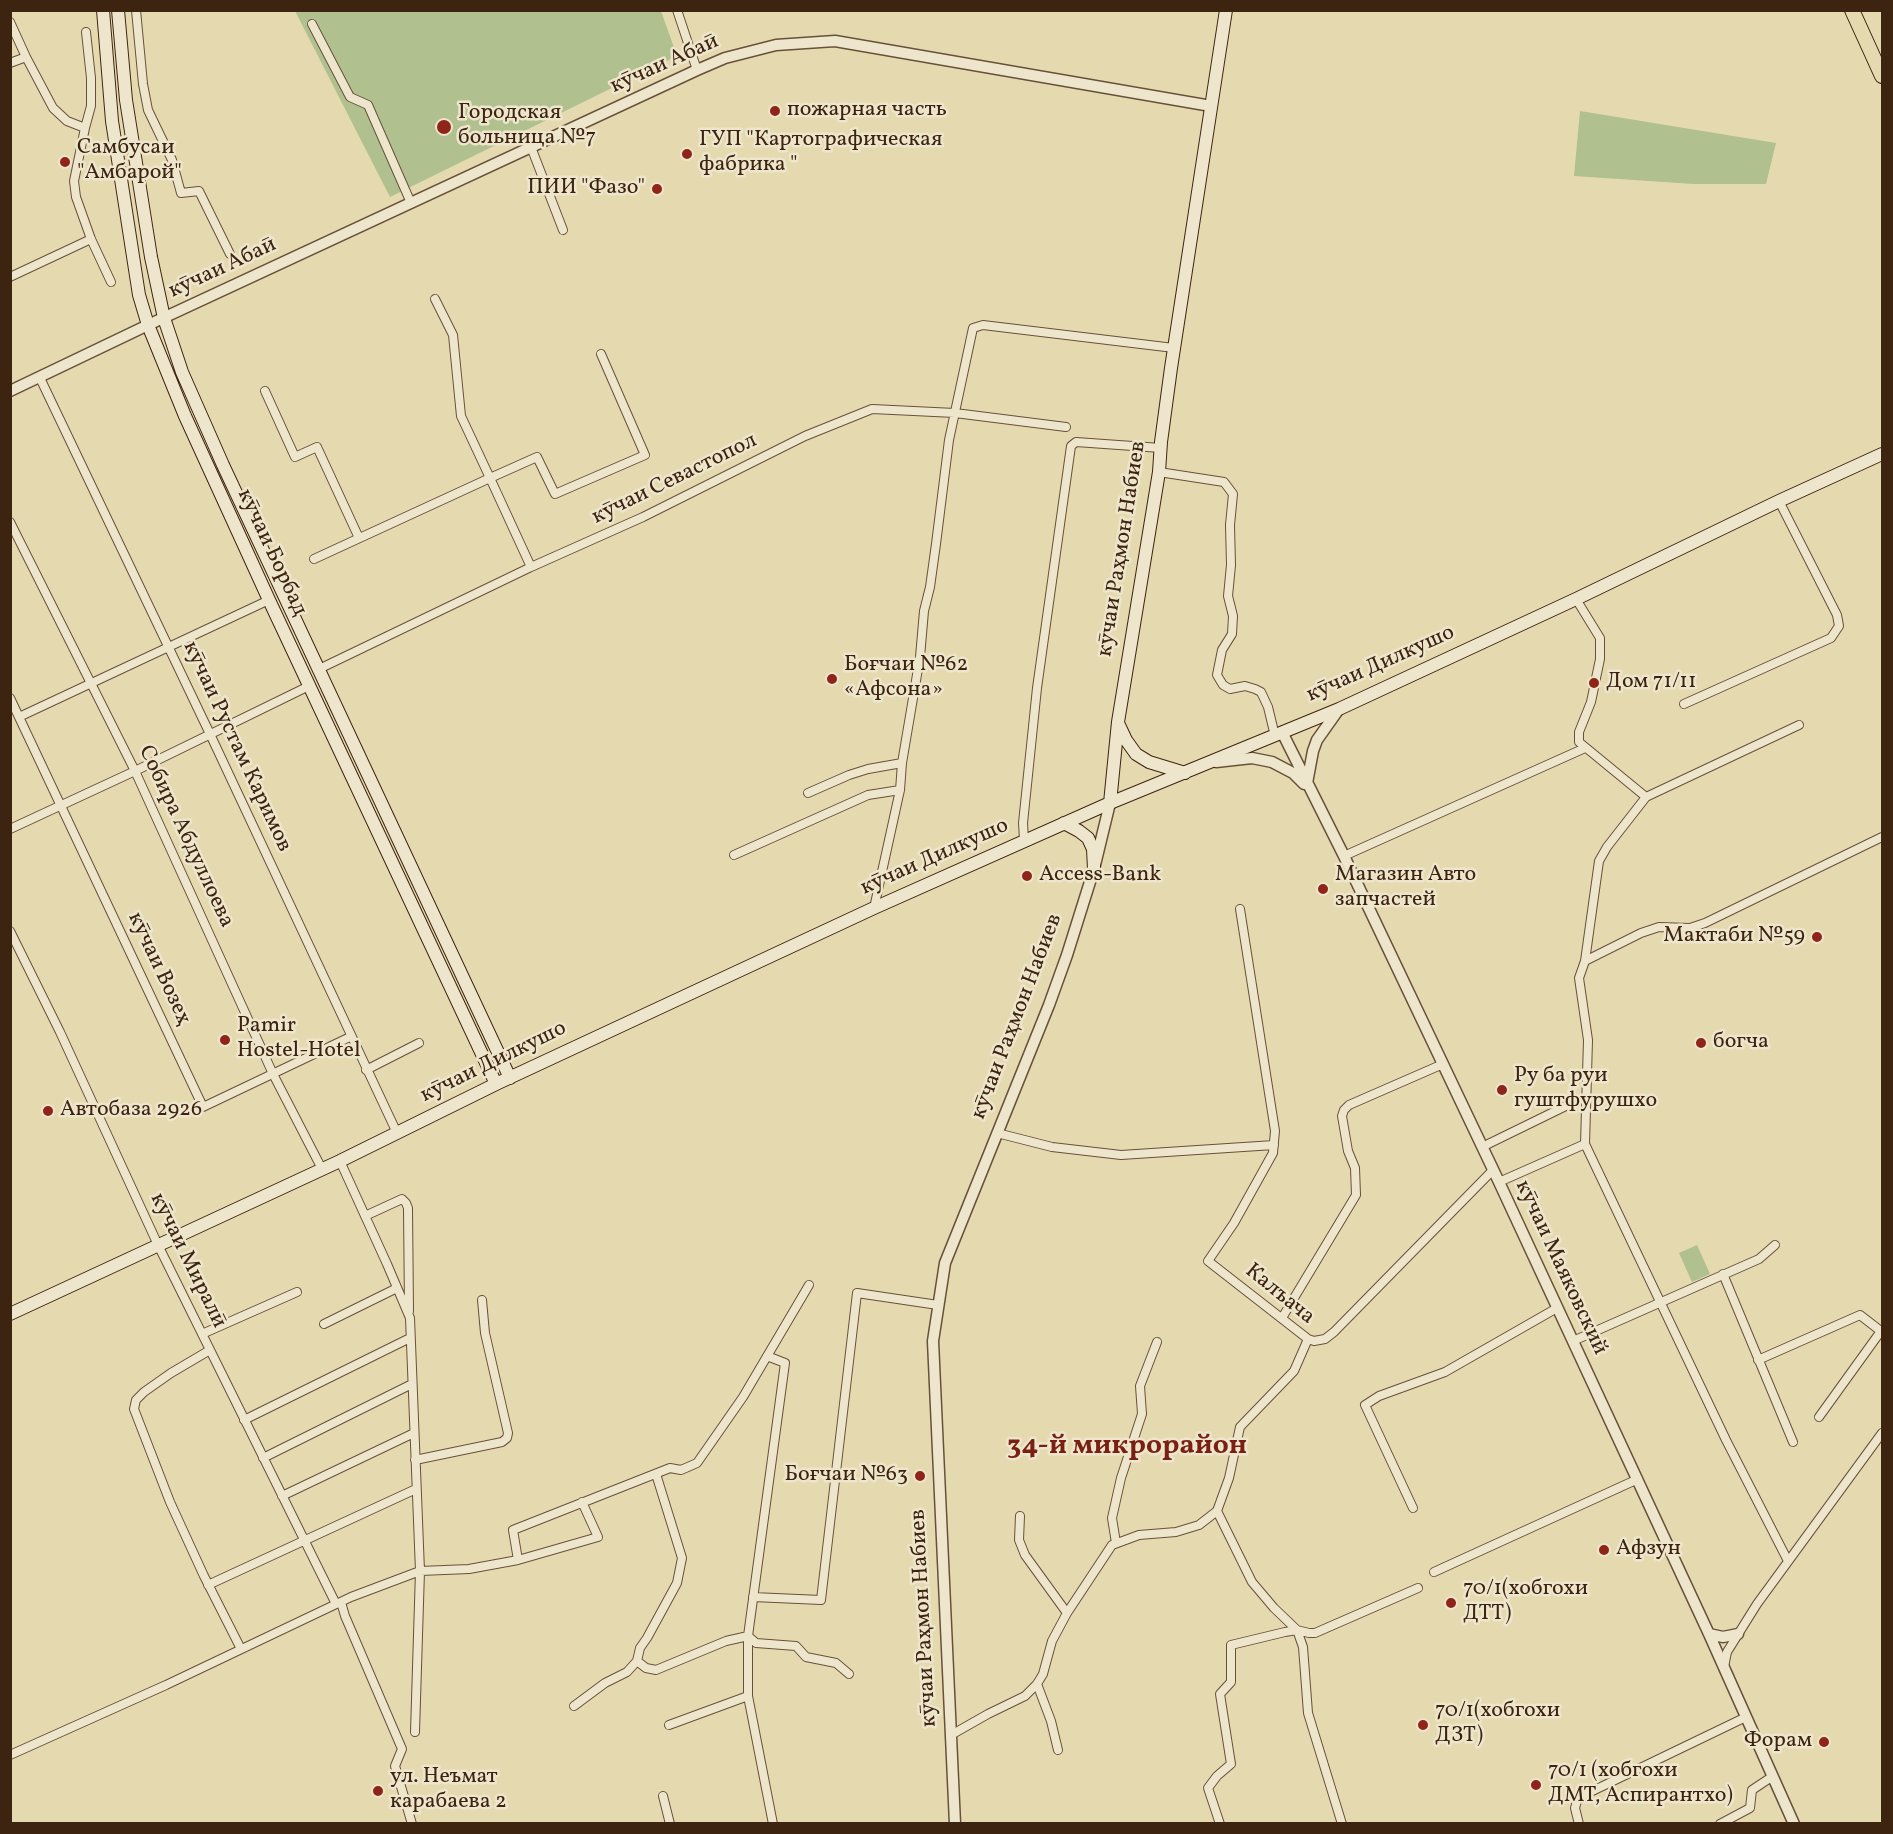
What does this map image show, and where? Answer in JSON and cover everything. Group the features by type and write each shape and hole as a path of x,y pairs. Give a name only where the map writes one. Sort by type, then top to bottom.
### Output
{"main road":[{"name":"кӯчаи Борбад","path":"103,10 114,132 139,296 148,325 185,416 269,600 496,1084"},
{"name":"кӯчаи Борбад","path":"118,10 126,100 149,246 164,318 182,372 223,465 510,1078"},
{"name":"кӯчаи Раҳмон Набиев","path":"1110,803 1118,722 1159,472 1174,348 1226,10"},
{"path":"1852,10 1882,76"},
{"name":"кӯчаи Дилкушо","path":"10,1314 340,1161 496,1084 874,908 1110,803 1339,709 1882,454"},
{"path":"1118,722 1126,740 1136,754 1149,762 1185,773"},
{"path":"1064,823 1088,838 1093,849 1094,869"}],"street":[{"path":"135,10 148,110 172,160 181,193 199,191 230,254"},
{"path":"677,10 698,70"},
{"path":"10,22 53,108 67,121 85,128"},
{"path":"312,24 350,97 368,105 411,203"},
{"path":"86,32 92,78 92,106 74,181 76,197 91,240 111,282"},
{"name":"кӯчаи Абаӣ","path":"10,391 698,70 725,58 776,45 835,41 1211,106"},
{"path":"10,63 26,57"},
{"path":"531,147 563,230"},
{"path":"10,277 91,240"},
{"path":"435,299 453,335 462,416 531,567"},
{"path":"874,908 900,790 949,440 973,328 983,325 1174,348"},
{"path":"314,558 537,457 555,494 645,455 601,354"},
{"name":"кӯчаи Рустам Каримов","path":"40,378 397,1133"},
{"path":"265,391 295,457 317,447 359,538"},
{"name":"кӯчаи Севастопол","path":"319,669 531,567 643,517 805,436 872,409 955,413 1066,427"},
{"path":"1024,840 1023,823 1037,688 1071,446 1076,442 1161,448"},
{"path":"1159,472 1224,482 1233,494 1228,596 1233,616 1232,633 1222,650 1217,675 1223,685 1230,689 1245,686 1261,692 1279,734"},
{"path":"1684,704 1831,638 1839,626 1837,615 1779,501"},
{"name":"Собира Абдуллоева","path":"10,522 135,771 273,1074 322,1169"},
{"path":"1576,599 1600,638 1600,659 1592,702 1578,732 1579,742 1646,797"},
{"path":"20,717 269,600"},
{"path":"10,829 309,686"},
{"name":"кӯчаи Возеҳ","path":"10,698 203,1107 350,1037"},
{"path":"1309,787 1313,751 1317,740 1339,709"},
{"path":"1788,1561 1726,1440 1585,1144 1588,1040 1579,978 1585,961 1599,861 1607,847 1646,797 1799,725"},
{"name":"кӯчаи Маяковский","path":"1279,734 1344,855 1482,1146 1710,1634 1794,1824"},
{"path":"1344,855 1585,748"},
{"path":"1210,763 1252,758 1272,762 1293,773 1309,787"},
{"path":"808,793 849,775 902,763"},
{"path":"734,855 868,795 900,790"},
{"name":"кӯчаи Раҳмон Набиев","path":"955,1824 933,1341 938,1305 945,1263 1067,956 1094,869 1110,803"},
{"path":"1585,961 1641,933 1659,927 1690,928 1705,923 1882,837"},
{"name":"Калъача","path":"1217,1511 1229,1478 1240,1427 1294,1371 1308,1339 1208,1261 1258,1182 1273,1153 1274,1145 1275,1131 1240,909"},
{"name":"кӯчаи Миралӣ","path":"10,931 60,1032 158,1245 282,1496 338,1603 402,1749 395,1766 412,1824"},
{"path":"366,1070 419,1043"},
{"path":"1282,1318 1356,1195 1355,1168 1348,1151 1342,1116 1344,1110 1349,1105 1443,1064"},
{"path":"1482,1146 1572,1103"},
{"path":"997,1133 1052,1147 1121,1155 1274,1145"},
{"path":"1499,1182 1585,1144"},
{"path":"340,1161 410,1318"},
{"path":"1308,1339 1314,1341 1325,1339 1334,1332 1493,1170"},
{"path":"365,1216 402,1199 408,1208 410,1338 420,1571 416,1732"},
{"path":"1573,1341 1759,1259 1775,1245"},
{"path":"1723,1274 1793,1442"},
{"path":"518,1560 513,1530 670,1468 681,1470 697,1463 743,1397 809,1285"},
{"path":"324,1324 397,1288"},
{"path":"202,1334 297,1292"},
{"path":"753,1597 821,1600 857,1293 938,1305"},
{"path":"415,1460 502,1442 507,1438 508,1433 485,1333 482,1300"},
{"path":"1413,1509 1365,1404 1379,1396 1445,1372 1557,1308"},
{"path":"1758,1360 1860,1315 1882,1332 1819,1417"},
{"path":"244,1420 410,1338"},
{"path":"1116,1544 1112,1518 1121,1478 1142,1414 1140,1386 1157,1342"},
{"path":"210,1350 144,1392 136,1400 134,1409 170,1502 208,1585 241,1649"},
{"path":"767,1356 785,1363 748,1636 748,1696 773,1824"},
{"path":"263,1458 412,1384"},
{"path":"282,1496 414,1433"},
{"path":"1724,1667 1727,1652 1757,1604 1882,1433"},
{"path":"574,1707 605,1683 627,1672 637,1661 640,1648 677,1583 682,1558 656,1474"},
{"path":"1434,1572 1638,1479"},
{"path":"208,1585 416,1489"},
{"path":"10,1755 338,1603 420,1571 469,1569 518,1560 598,1537 582,1502"},
{"path":"951,1735 1025,1696 1037,1684 1043,1674 1052,1641 1067,1613 1112,1545 1139,1535 1176,1532 1199,1525 1217,1511 1252,1582 1297,1630 1309,1634 1418,1588"},
{"path":"1020,1516 1019,1540 1025,1555 1067,1613"},
{"path":"1220,1824 1208,1788 1217,1776 1231,1764 1220,1694 1231,1682 1231,1645 1297,1630"},
{"path":"1297,1630 1303,1647 1308,1713 1342,1824"},
{"path":"1710,1634 1723,1637 1738,1634"},
{"path":"637,1661 646,1668 656,1670 726,1641 748,1636"},
{"path":"748,1636 756,1643 796,1646 806,1657 836,1663 849,1674"},
{"path":"1037,1684 1051,1721 1058,1750"},
{"path":"669,1725 748,1696"},
{"path":"1579,1824 1575,1808 1582,1796 1746,1717"},
{"path":"1720,1824 1750,1808 1752,1790 1773,1776"},
{"path":"663,1796 670,1824"}],"green space":[{"name":"Городская больница №7","path":"295,11 661,11 677,56 390,197"},
{"path":"1580,111 1776,143 1766,184 1693,184 1574,176"},
{"path":"1697,1245 1710,1274 1692,1282 1679,1253"}],"place":[{"name":"пожарная часть","path":"775,111"},
{"name":"Городская больница №7","path":"444,127"},
{"name":"ГУП \"Картографическая фабрика \"","path":"687,154"},
{"name":"Самбусаи \"Амбарой\"","path":"65,162"},
{"name":"ПИИ \"Фазо\"","path":"657,189"},
{"name":"Боғчаи №62 «Афсона»","path":"832,679"},
{"name":"Дом 71/11","path":"1594,683"},
{"name":"Access-Bank","path":"1027,876"},
{"name":"Магазин Авто запчастей","path":"1323,889"},
{"name":"Мактаби №59","path":"1817,937"},
{"name":"Pamir Hostel-Hotel","path":"225,1040"},
{"name":"богча","path":"1701,1043"},
{"name":"Ру ба руи гуштфурушхо","path":"1502,1090"},
{"name":"Автобаза 2926","path":"48,1111"},
{"name":"Боғчаи №63","path":"920,1476"},
{"name":"Афзун","path":"1604,1550"},
{"name":"70/1(хобгохи ДТТ)","path":"1451,1603"},
{"name":"70/1(хобгохи ДЗТ)","path":"1423,1725"},
{"name":"Форам","path":"1824,1742"},
{"name":"70/1 (хобгохи ДМТ, Аспирантхо)","path":"1536,1785"},
{"name":"ул. Неъмат карабаева 2","path":"378,1791"}],"district":[{"name":"34-й микрорайон","path":"1127,1448"}]}
